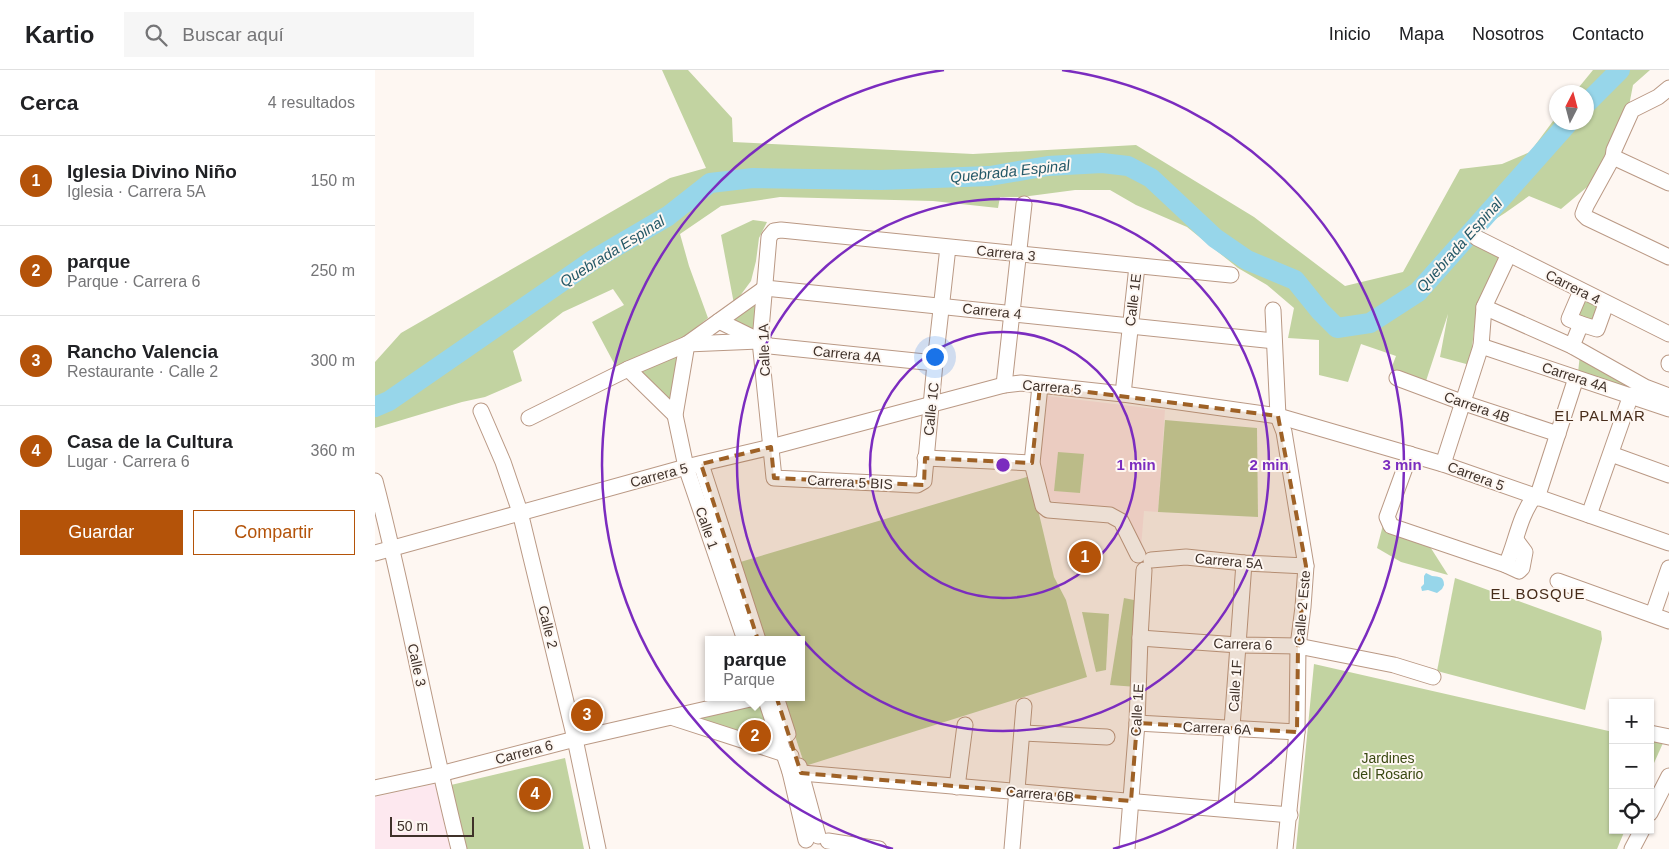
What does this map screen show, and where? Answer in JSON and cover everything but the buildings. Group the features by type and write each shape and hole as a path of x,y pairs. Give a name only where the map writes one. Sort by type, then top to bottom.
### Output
{"street":[{"path":"1665,97 1632,110 1614,150 1613,157 1583,214 1587,218 1669,257"},
{"path":"1613,157 1669,184"},
{"path":"1004,385 1024,204"},
{"name":"Carrera 3","path":"781,230 1231,275"},
{"name":"Calle 1A","path":"774,478 760,341 769,237 774,231 781,230"},
{"name":"Carrera 4","path":"1477,238 1669,334"},
{"name":"Calle 1C","path":"924,481 948,247"},
{"path":"1443,464 1481,346 1484,307 1509,254"},
{"name":"Calle 1E","path":"1123,394 1137,266"},
{"path":"529,418 628,369 687,344 765,288"},
{"name":"Carrera 4","path":"765,288 1275,341"},
{"path":"1581,291 1569,319 1597,329 1606,304"},
{"path":"1484,307 1572,346 1645,387 1669,396"},
{"name":"Calle 2 Este","path":"1273,310 1278,416 1284,432 1306,566 1298,646 1297,732 1290,815 1285,849"},
{"name":"Carrera 4A","path":"719,321 770,346 935,363"},
{"path":"1572,346 1581,324"},
{"name":"Carrera 4A","path":"687,344 760,341"},
{"name":"Calle 1","path":"687,344 675,415 686,467 744,636"},
{"name":"Carrera 4A","path":"1481,346 1669,409"},
{"path":"628,369 675,415"},
{"name":"Carrera 4B","path":"1397,378 1463,403 1558,434"},
{"path":"1410,454 1387,517 1391,526 1512,568 1522,568 1525,552 1516,540 1525,511 1535,498 1576,378"},
{"name":"Carrera 5","path":"375,553 686,467 771,447 1004,385 1021,384 1123,394 1278,416 1443,464 1535,498 1669,543"},
{"path":"1040,386 1032,463 1043,506 1048,510 1110,515 1121,521 1144,562"},
{"path":"1645,387 1651,402"},
{"path":"1589,515 1631,395"},
{"name":"Calle 2","path":"481,410 503,462 520,512 575,739 598,849"},
{"path":"1611,454 1669,474"},
{"path":"925,458 1032,463"},
{"name":"Calle 1","path":"701,464 757,636"},
{"name":"Carrera 5 BIS","path":"774,478 917,485 924,481"},
{"name":"Calle 3","path":"375,481 393,548 440,774 459,849"},
{"name":"Carrera 5A","path":"1144,562 1186,558 1244,564 1306,566"},
{"name":"Calle 1E","path":"1127,849 1137,723 1144,562"},
{"name":"Calle 1F","path":"1226,809 1244,564"},
{"path":"1653,614 1669,568"},
{"path":"1558,581 1669,621"},
{"name":"Carrera 6","path":"1140,638 1238,646 1298,646 1394,665 1433,677"},
{"name":"Carrera 6","path":"375,788 440,774 575,739 743,701"},
{"path":"767,701 791,756"},
{"path":"777,701 795,773 817,843 879,849"},
{"path":"1013,849 1024,706"},
{"path":"674,718 791,756"},
{"name":"Carrera 6A","path":"1137,723 1297,732"},
{"path":"957,787 965,725"},
{"path":"1023,732 1107,736"},
{"path":"1654,734 1669,737"},
{"name":"Carrera 6B","path":"795,773 1290,815"},
{"path":"1654,805 1669,776"},
{"path":"1632,849 1640,834"}],"highlighted area":[{"path":"1040,386 1278,416 1306,566 1298,646 1297,732 1137,723 1131,801 801,773 701,464 771,447 774,478 924,485 925,458 1032,463"}],"shaded area":[{"path":"1039,395 1165,410 1158,512 1144,511 1141,548 1123,512 1101,507 1050,501 1035,458"},
{"path":"435,784 450,849 375,849 375,797"}],"green space":[{"path":"662,70 688,70 732,118 733,142 973,154 1136,145 1254,217 1345,286 1403,272 1460,169 1502,164 1530,152 1549,126 1549,130 1594,130 1594,85 1581,85 1593,70 1650,70 1633,85 1628,111 1599,177 1561,209 1529,196 1474,233 1471,243 1501,257 1476,313 1470,365 1440,357 1448,314 1426,381 1391,369 1396,356 1361,344 1348,382 1319,375 1319,340 1288,338 1294,308 1267,285 1238,268 1187,227 1136,205 1110,190 1075,190 1022,197 1000,197 998,208 933,201 780,197 721,206 680,234 689,266 708,318 683,338 616,367 592,322 624,305 613,289 563,312 513,351 522,381 485,397 375,428 375,362 401,333 670,178 706,168"},
{"path":"753,220 767,222 759,238 751,281 734,304 721,235"},
{"path":"759,296 754,335 725,321"},
{"path":"1580,299 1603,308 1593,326 1572,317"},
{"path":"679,354 672,405 635,370"},
{"path":"1580,354 1647,397 1578,373"},
{"path":"1165,420 1257,428 1258,517 1158,512"},
{"path":"1058,452 1084,454 1080,493 1054,491"},
{"path":"1030,476 1054,577 1066,600 1087,677 805,766 783,701 805,701 805,636 762,636 737,563"},
{"path":"1383,525 1427,542 1448,575 1401,562 1377,548"},
{"path":"1455,578 1601,631 1602,639 1585,710 1437,671"},
{"path":"1124,598 1139,601 1137,687 1110,685"},
{"path":"1082,612 1109,614 1106,670 1096,672"},
{"name":"Jardines del Rosario","path":"1314,664 1609,731 1609,834 1623,834 1617,849 1296,849"},
{"path":"765,701 781,754 687,714"},
{"path":"1654,742 1663,743 1654,763"},
{"path":"565,758 584,849 466,849 451,785"}],"water":[{"path":"1426,573 1443,580 1444,585 1437,593 1428,590 1422,591 1421,587 1424,584"}],"waterway":[{"name":"Quebrada Espinal","path":"1594,96 1620,70"},
{"name":"Quebrada Espinal","path":"375,407 389,401 593,260 668,216 710,183 753,178 880,180 990,176 1048,166 1102,163 1128,166 1151,178 1215,238 1247,260 1295,280 1320,311 1337,328 1370,323 1418,292 1562,130"}],"place":[{"name":"Iglesia Divino Niño","path":"1085,557"},
{"name":"Rancho Valencia","path":"587,715"},
{"name":"parque","path":"755,736"},
{"name":"Casa de la Cultura","path":"535,794"}],"district":[{"name":"EL PALMAR","path":"1600,415"},
{"name":"EL BOSQUE","path":"1538,593"}]}
